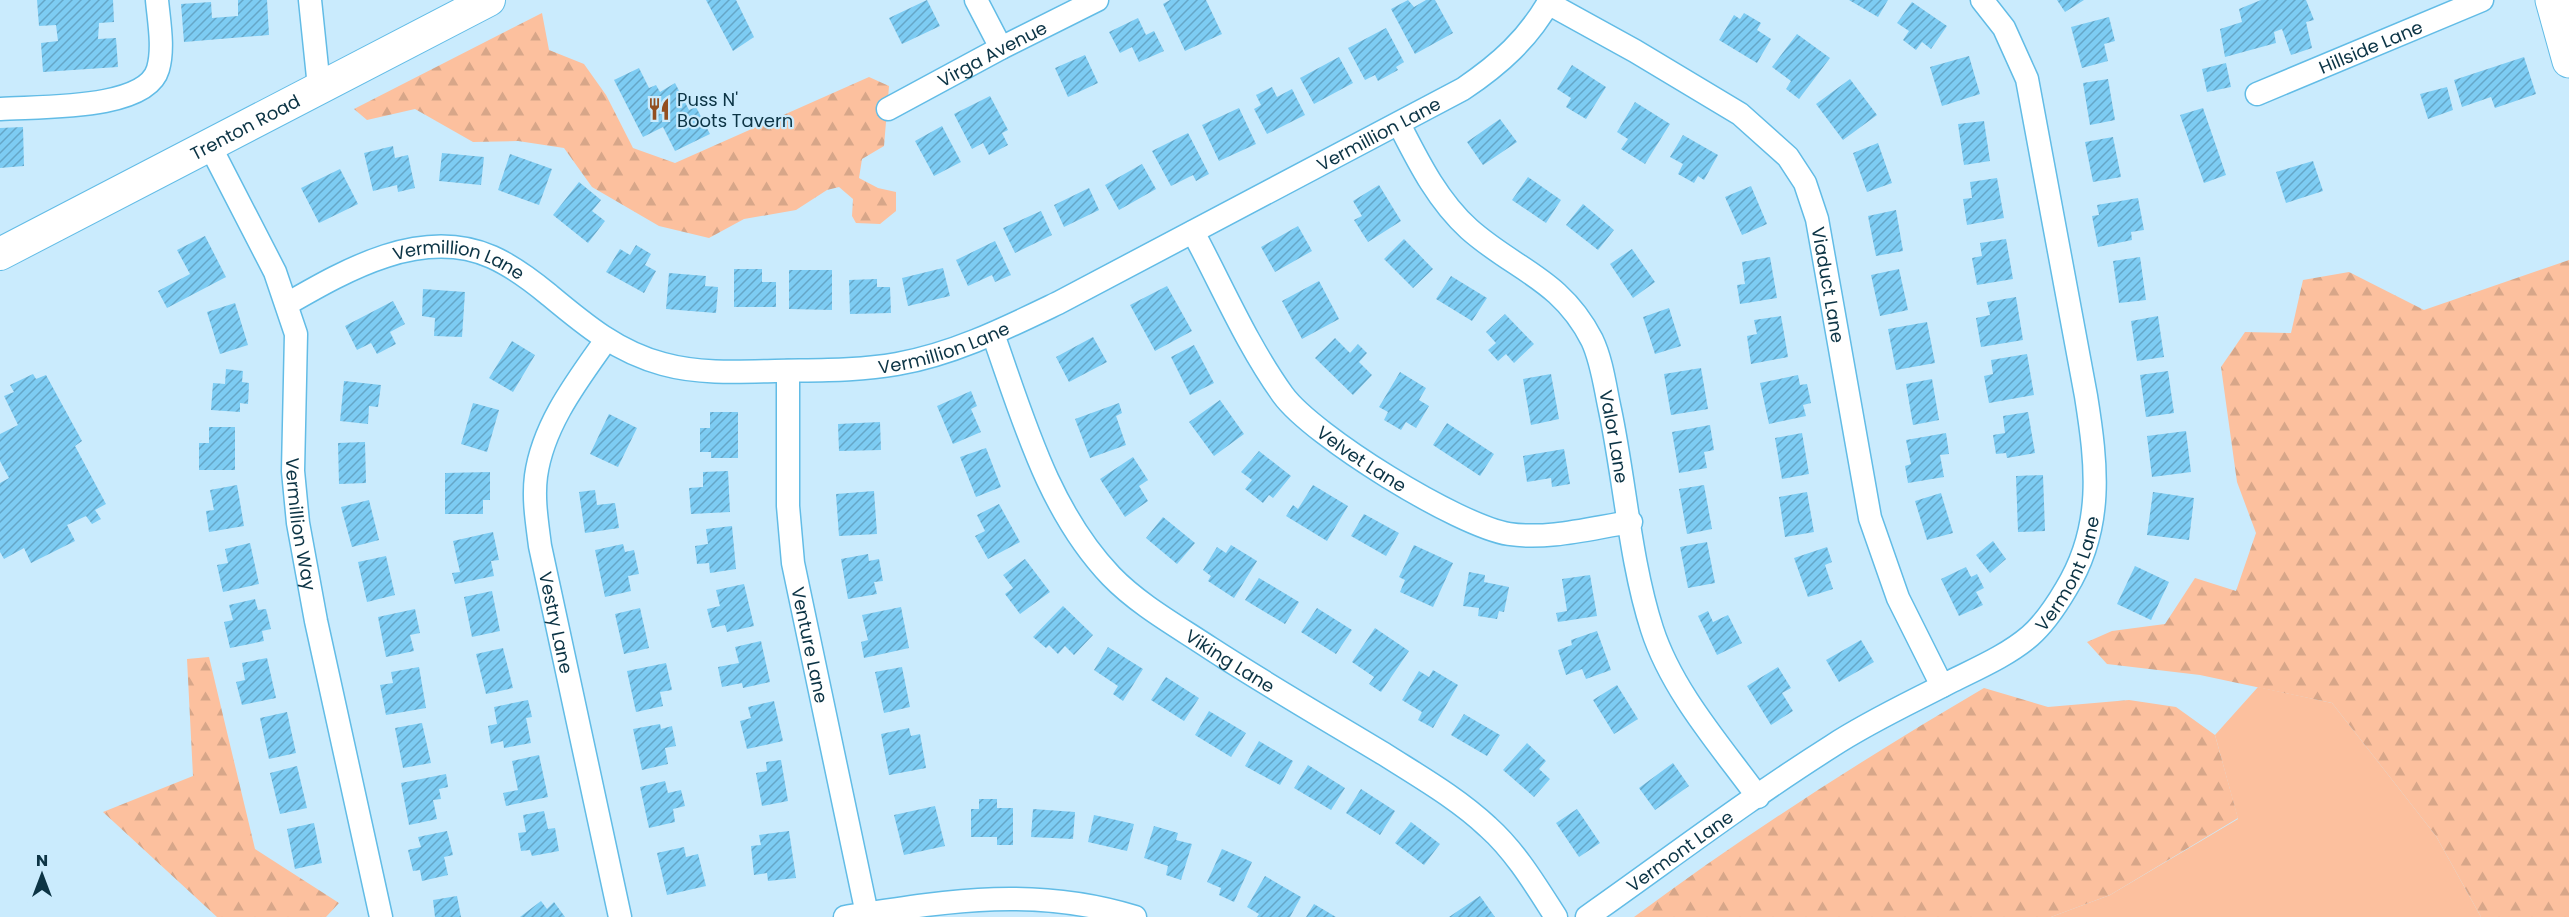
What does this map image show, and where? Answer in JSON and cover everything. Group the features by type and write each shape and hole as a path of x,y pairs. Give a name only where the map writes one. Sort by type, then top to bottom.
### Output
{"main road":[{"name":"Trenton Road","path":"0,254 489,0"},
{"path":"2553,0 2569,61"}],"street":[{"path":"0,109 120,99 149,85 159,69 161,41 157,0"},
{"path":"310,0 319,87"},
{"path":"976,0 1001,48"},
{"name":"Virga Avenue","path":"888,109 1001,48 1097,0"},
{"name":"Vermont Lane","path":"1587,917 1832,746 1984,665 2029,637 2043,623 2076,573 2087,546 2094,519 2092,436 2086,396 2027,79 2004,28 1982,0"},
{"name":"Hillside Lane","path":"2257,94 2482,0"},
{"name":"Viaduct Lane","path":"1549,2 1740,114 1777,145 1805,183 1817,219 1870,518 1898,598 1942,686"},
{"name":"Vermillion Lane","path":"287,304 367,262 428,248 456,248 491,256 514,269 606,340 630,353 664,365 699,370 847,370 898,364 934,356 993,334 1193,232 1463,89 1500,64 1522,42 1549,2"},
{"name":"Valor Lane","path":"1399,124 1430,182 1450,209 1482,239 1539,276 1562,296 1579,317 1600,362 1652,628 1665,661 1684,694 1758,797"},
{"name":"Vermillion Way","path":"209,144 275,272 296,334 293,440 298,523 316,621 381,917"},
{"name":"Velvet Lane","path":"1193,232 1259,358 1284,397 1302,416 1343,447 1437,505 1488,529 1532,536 1631,522"},
{"name":"Viking Lane","path":"993,334 1039,463 1067,517 1111,576 1146,604 1222,655 1447,794 1488,827 1510,851 1556,917"},
{"name":"Vestry Lane","path":"606,340 557,414 543,446 536,475 535,503 540,546 620,917"},
{"name":"Venture Lane","path":"788,371 788,507 793,563 856,915"},
{"path":"856,915 964,899 1014,897 1101,908 1135,917"}],"green space":[{"path":"542,13 549,50 584,64 606,95 633,148 675,163 869,77 889,86 884,146 862,159 859,178 878,188 896,192 896,211 880,224 856,223 852,216 853,199 839,187 827,190 796,210 744,219 709,238 659,226 592,187 564,148 518,141 473,142 415,109 367,120 354,109"},
{"path":"2569,260 2569,917 2481,917 2436,836 2332,703 2200,675 2107,664 2087,642 2112,631 2165,624 2195,578 2236,591 2256,533 2237,482 2221,367 2245,332 2291,333 2303,280 2349,272 2424,310"},
{"path":"209,657 255,849 339,903 326,917 217,917 103,812 193,776 187,659"},
{"path":"2258,687 2332,703 2436,836 2481,917 2051,917 2110,895 2238,819 2215,735"},
{"path":"1984,688 2048,707 2129,700 2176,707 2215,735 2238,818 2110,895 2051,917 1634,917 1719,856 1806,798"}],"building":[{"path":"37,0 113,0 114,22 99,23 98,39 116,38 118,67 43,72 41,43 58,41 56,25 39,26"},
{"path":"238,0 267,0 269,35 184,42 181,4 211,2 212,18 238,16"},
{"path":"706,0 736,0 754,37 733,51"},
{"path":"927,0 940,26 902,44 889,18"},
{"path":"1170,0 1206,0 1222,34 1185,51 1163,4"},
{"path":"1408,0 1414,7 1426,0 1435,0 1453,33 1415,54 1391,9"},
{"path":"1849,0 1888,0 1878,17"},
{"path":"2057,0 2084,0 2065,12"},
{"path":"2261,0 2306,0 2314,20 2306,22 2312,48 2291,55 2282,29 2274,32 2276,43 2225,57 2220,29 2242,22 2239,9"},
{"path":"1912,2 1947,26 1931,49 1922,42 1916,50 1903,40 1909,31 1897,23"},
{"path":"1744,13 1761,23 1757,30 1771,39 1757,63 1719,40 1734,15 1740,19"},
{"path":"2109,17 2115,41 2104,44 2108,61 2082,68 2071,27"},
{"path":"1138,18 1146,35 1154,31 1164,51 1139,62 1132,47 1120,53 1109,32"},
{"path":"1386,28 1404,62 1396,67 1398,70 1378,81 1375,75 1365,80 1348,48"},
{"path":"1797,34 1830,58 1799,99 1786,89 1791,81 1772,67"},
{"path":"1085,55 1098,83 1068,97 1055,68"},
{"path":"1969,56 1980,94 1942,106 1930,67"},
{"path":"1339,57 1353,83 1314,104 1300,78"},
{"path":"2524,57 2536,94 2495,108 2491,97 2462,107 2454,80"},
{"path":"2226,63 2231,87 2207,92 2202,69"},
{"path":"1572,65 1606,87 1586,119 1566,107 1571,98 1557,89"},
{"name":"Puss N' Boots Tavern","path":"639,68 649,88 656,85 660,92 675,83 689,110 696,107 710,134 675,151 663,127 643,137 614,80"},
{"path":"1850,79 1877,115 1843,140 1816,104"},
{"path":"2108,79 2115,120 2090,125 2083,83"},
{"path":"1272,87 1277,97 1292,89 1305,115 1267,134 1254,109 1261,105 1256,95"},
{"path":"2447,87 2453,110 2428,119 2420,94"},
{"path":"990,96 1008,130 1002,133 1008,145 989,155 983,143 972,149 954,114"},
{"path":"1635,102 1670,124 1645,164 1621,149 1628,139 1617,132"},
{"path":"1239,108 1256,144 1219,161 1202,125"},
{"path":"2203,108 2226,175 2204,183 2180,115"},
{"path":"1500,119 1517,142 1483,165 1467,142"},
{"path":"1984,121 1990,161 1964,165 1958,124"},
{"path":"942,126 961,162 934,176 915,141"},
{"path":"23,127 24,166 0,168 0,128"},
{"path":"1188,133 1209,174 1196,181 1193,175 1171,186 1152,151"},
{"path":"1683,135 1718,155 1704,180 1698,176 1694,183 1678,174 1683,164 1670,157"},
{"path":"2113,137 2121,177 2093,182 2085,142"},
{"path":"1878,143 1892,183 1867,192 1853,153"},
{"path":"393,146 395,158 408,155 415,188 398,192 397,185 373,191 364,153"},
{"path":"442,153 484,157 481,185 439,181"},
{"path":"510,154 552,169 539,205 498,190"},
{"path":"2313,161 2323,191 2286,203 2276,172"},
{"path":"1142,164 1156,189 1119,210 1105,185"},
{"path":"340,169 358,204 319,223 301,188"},
{"path":"1528,177 1561,200 1546,223 1512,200"},
{"path":"1997,178 2004,218 1967,225 1963,199 1972,198 1970,182"},
{"path":"579,182 601,200 592,211 605,221 588,243 553,215"},
{"path":"1379,185 1401,221 1368,242 1354,220 1362,216 1353,201"},
{"path":"1751,186 1767,224 1742,235 1725,197"},
{"path":"1089,188 1099,210 1064,227 1054,205"},
{"path":"2138,198 2144,230 2131,232 2132,240 2098,247 2092,216 2099,215 2097,205"},
{"path":"1583,204 1614,230 1598,250 1566,225"},
{"path":"1896,210 1903,251 1876,256 1868,216"},
{"path":"1041,211 1052,235 1015,253 1003,228"},
{"path":"1298,226 1312,251 1275,272 1261,247"},
{"path":"205,236 226,277 167,308 158,291 190,274 177,250"},
{"path":"1404,239 1433,269 1413,288 1384,259"},
{"path":"2006,239 2013,279 1977,285 1972,258 1982,256 1980,243"},
{"path":"995,241 1011,275 995,282 992,275 968,286 956,260"},
{"path":"636,245 651,254 645,265 656,271 644,293 606,272 620,249 630,255"},
{"path":"1632,249 1655,282 1633,298 1610,264"},
{"path":"1770,257 1777,298 1740,304 1737,285 1745,284 1742,262"},
{"path":"2140,257 2146,300 2119,303 2113,261"},
{"path":"943,268 950,296 908,306 902,278"},
{"path":"734,269 762,269 762,282 776,282 776,307 734,307"},
{"path":"1899,269 1908,310 1880,316 1871,275"},
{"path":"789,270 832,270 832,310 789,309"},
{"path":"669,273 706,276 705,286 718,287 716,313 666,309"},
{"path":"1451,276 1487,298 1472,321 1436,299"},
{"path":"877,279 877,287 890,287 891,313 850,314 849,280"},
{"path":"1319,281 1339,319 1302,339 1282,301"},
{"path":"1167,286 1192,331 1155,351 1130,305"},
{"path":"423,289 465,292 462,337 434,336 435,318 422,316"},
{"path":"2016,297 2023,340 1981,347 1976,318 1990,315 1987,302"},
{"path":"393,301 405,324 390,332 396,344 377,354 371,343 357,350 345,326"},
{"path":"235,303 248,345 220,354 207,312"},
{"path":"1669,308 1681,346 1655,354 1643,317"},
{"path":"1505,314 1534,344 1514,363 1506,354 1498,361 1488,350 1496,343 1486,332"},
{"path":"1781,316 1788,357 1751,364 1747,336 1757,334 1754,320"},
{"path":"2158,316 2164,357 2137,361 2131,321"},
{"path":"1927,322 1935,363 1896,370 1888,329"},
{"path":"1093,337 1107,362 1069,382 1056,357"},
{"path":"1335,338 1350,353 1358,344 1367,353 1359,362 1372,375 1353,395 1315,358"},
{"path":"512,341 535,355 513,392 489,378"},
{"path":"1194,345 1214,383 1190,395 1171,357"},
{"path":"2027,354 2034,395 1989,403 1984,376 1993,374 1991,360"},
{"path":"1701,368 1708,409 1671,415 1664,374"},
{"path":"226,369 243,371 242,382 249,383 248,404 240,403 240,412 211,410 213,383 225,384"},
{"path":"2168,371 2174,413 2146,417 2140,375"},
{"path":"1400,372 1426,388 1419,400 1429,406 1416,428 1406,422 1401,430 1384,420 1388,412 1379,407"},
{"path":"33,374 36,379 46,375 82,441 75,446 106,504 95,510 101,519 92,524 86,516 67,525 75,541 31,563 24,548 4,559 0,552 0,483 9,478 0,461 0,434 18,425 4,396 14,392 10,385"},
{"path":"1551,374 1559,419 1531,425 1523,379"},
{"path":"1798,375 1800,385 1807,384 1811,403 1803,405 1806,416 1769,424 1760,383"},
{"path":"1932,379 1939,420 1913,425 1906,384"},
{"path":"344,381 381,385 378,407 369,406 368,424 340,421"},
{"path":"971,391 977,406 971,409 981,432 953,444 937,406"},
{"path":"1220,400 1244,434 1214,456 1189,422"},
{"path":"473,403 499,410 487,452 461,444"},
{"path":"1119,403 1122,413 1116,416 1126,445 1090,458 1075,419"},
{"path":"710,412 738,412 738,458 711,458 711,452 700,452 700,428 710,428"},
{"path":"2028,412 2035,453 2007,458 2006,453 1996,454 1993,435 2005,433 2003,416"},
{"path":"609,414 637,428 618,467 590,454"},
{"path":"880,422 881,450 839,451 838,424"},
{"path":"1447,423 1494,454 1480,476 1433,445"},
{"path":"1710,425 1714,450 1704,452 1707,468 1679,473 1672,432"},
{"path":"209,427 235,427 235,470 199,470 199,443 209,443"},
{"path":"2186,431 2191,472 2152,477 2147,436"},
{"path":"1802,433 1809,474 1782,479 1775,438"},
{"path":"1946,433 1949,454 1940,455 1944,477 1908,483 1905,466 1911,464 1906,440"},
{"path":"365,442 366,483 339,484 338,443"},
{"path":"986,448 1001,487 976,497 960,457"},
{"path":"1564,449 1570,484 1552,487 1551,478 1527,482 1523,456"},
{"path":"1259,451 1291,476 1273,498 1269,495 1263,503 1245,489 1252,480 1241,472"},
{"path":"1133,457 1148,480 1139,486 1148,501 1125,517 1100,479"},
{"path":"728,471 730,512 691,514 689,488 703,487 703,472"},
{"path":"490,472 490,500 483,500 483,514 445,514 445,473"},
{"path":"2043,475 2045,531 2018,532 2016,476"},
{"path":"237,485 244,526 209,532 206,511 214,510 210,490"},
{"path":"1313,485 1348,506 1327,541 1286,516 1293,505 1298,509"},
{"path":"1704,485 1712,529 1687,534 1679,489"},
{"path":"595,490 597,505 615,503 619,528 585,533 579,492"},
{"path":"874,491 877,534 839,536 836,494"},
{"path":"1807,492 1814,532 1785,537 1779,497"},
{"path":"2153,492 2194,498 2189,540 2147,535"},
{"path":"1941,493 1953,533 1927,540 1915,501"},
{"path":"369,500 379,540 352,547 341,507"},
{"path":"999,504 1020,542 988,559 975,536 985,531 977,515"},
{"path":"1364,514 1399,533 1386,556 1351,536"},
{"path":"1163,517 1195,543 1177,564 1146,538"},
{"path":"732,526 736,569 710,573 709,563 697,564 695,546 708,544 706,529"},
{"path":"493,532 499,560 491,561 494,576 455,584 452,573 460,572 453,541"},
{"path":"1993,541 2006,559 1990,573 1976,555"},
{"path":"1707,542 1715,583 1688,588 1680,547"},
{"path":"250,543 259,584 223,592 217,565 228,563 225,549"},
{"path":"623,544 625,552 634,550 639,574 628,576 631,591 605,597 595,550"},
{"path":"1231,545 1257,561 1234,598 1208,581 1211,576 1203,570 1217,547 1226,553"},
{"path":"1414,545 1453,563 1433,607 1400,592 1405,580 1399,577"},
{"path":"1827,547 1832,562 1825,565 1833,589 1808,597 1794,558"},
{"path":"868,554 869,561 879,559 883,581 874,582 877,594 848,599 841,559"},
{"path":"386,556 395,595 367,602 358,562"},
{"path":"1025,559 1050,592 1020,614 1005,594 1013,588 1003,575"},
{"path":"2135,566 2169,582 2151,620 2117,604"},
{"path":"1966,567 1971,577 1977,574 1984,588 1976,592 1983,605 1959,616 1941,579"},
{"path":"1469,572 1485,575 1484,582 1509,587 1504,612 1499,611 1497,619 1478,616 1479,608 1463,606"},
{"path":"1590,575 1597,616 1558,622 1556,613 1567,611 1562,579"},
{"path":"1259,578 1299,602 1285,624 1245,600"},
{"path":"744,584 754,626 727,632 725,625 712,628 707,609 720,606 716,590"},
{"path":"492,591 500,631 472,637 464,597"},
{"path":"255,599 258,610 266,609 271,629 262,631 264,641 230,648 224,622 233,620 229,605"},
{"path":"1063,606 1093,635 1074,655 1065,646 1058,654 1049,645 1046,648 1033,637"},
{"path":"901,607 909,648 864,658 861,642 868,640 862,615"},
{"path":"640,608 649,648 624,654 615,614"},
{"path":"1317,608 1352,630 1336,654 1301,632"},
{"path":"415,609 420,633 410,635 414,651 386,657 378,617"},
{"path":"1708,611 1713,622 1728,615 1742,643 1717,655 1698,616"},
{"path":"1375,628 1409,651 1381,692 1369,684 1374,677 1352,662"},
{"path":"1597,631 1611,670 1586,679 1582,669 1566,675 1558,650 1572,645 1571,640"},
{"path":"1861,640 1874,662 1839,682 1826,660"},
{"path":"761,641 770,682 743,688 742,683 722,687 718,667 739,663 735,647"},
{"path":"1108,647 1143,669 1123,701 1113,694 1118,686 1094,670"},
{"path":"503,648 513,688 486,694 476,654"},
{"path":"267,658 276,698 242,705 236,682 245,680 242,663"},
{"path":"666,663 672,690 660,692 663,706 636,712 627,671"},
{"path":"419,667 426,708 386,715 380,685 393,683 391,672"},
{"path":"902,667 910,707 884,713 875,672"},
{"path":"1778,667 1791,688 1782,693 1793,711 1771,725 1747,686"},
{"path":"1433,670 1458,685 1433,728 1418,720 1422,712 1402,700 1419,671 1429,677"},
{"path":"1166,677 1199,698 1184,721 1151,700"},
{"path":"1617,685 1638,719 1614,734 1593,700"},
{"path":"528,700 532,717 526,718 531,743 504,748 503,741 491,744 488,726 497,724 494,707"},
{"path":"774,701 783,741 747,749 740,721 751,718 748,707"},
{"path":"1209,711 1246,733 1231,757 1195,735"},
{"path":"287,712 296,753 269,759 260,718"},
{"path":"1464,714 1500,735 1487,756 1451,735"},
{"path":"422,723 431,763 403,768 395,728"},
{"path":"660,724 661,729 672,726 676,746 665,748 668,764 642,770 633,729"},
{"path":"909,728 911,736 920,734 926,768 889,775 881,734"},
{"path":"1259,741 1293,761 1280,785 1245,766"},
{"path":"1527,743 1546,761 1539,769 1550,779 1534,797 1503,770"},
{"path":"539,755 548,797 506,806 503,793 518,790 512,761"},
{"path":"781,760 788,801 762,806 756,773 767,771 766,762"},
{"path":"1673,763 1689,786 1655,810 1639,788"},
{"path":"1308,765 1345,788 1331,810 1294,788"},
{"path":"297,766 307,808 280,814 270,773"},
{"path":"446,774 448,787 439,789 441,799 433,800 437,819 409,825 401,783"},
{"path":"665,781 668,793 681,790 685,806 673,809 675,822 649,828 640,787"},
{"path":"1361,789 1395,811 1380,835 1346,813"},
{"path":"979,799 997,799 997,808 1013,808 1013,845 997,845 997,837 971,837 971,809 979,809"},
{"path":"935,806 945,846 904,855 894,815"},
{"path":"1033,809 1075,812 1073,839 1031,837"},
{"path":"1577,809 1600,843 1579,857 1556,823"},
{"path":"544,811 548,829 555,828 559,851 532,856 530,850 521,851 518,833 526,832 523,815"},
{"path":"1094,815 1134,824 1127,851 1088,842"},
{"path":"1411,822 1440,844 1424,865 1395,843"},
{"path":"314,823 322,863 295,869 287,829"},
{"path":"1154,826 1178,833 1176,840 1192,844 1181,880 1166,875 1168,866 1144,858"},
{"path":"447,831 453,855 444,857 448,875 422,881 420,870 413,871 408,850 421,847 418,837"},
{"path":"789,831 796,878 768,881 767,873 754,875 751,846 761,845 759,835"},
{"path":"684,847 686,857 698,854 706,886 667,895 657,853"},
{"path":"1222,849 1252,862 1234,902 1219,895 1221,888 1207,882"},
{"path":"1265,876 1301,897 1290,917 1257,917 1259,914 1247,907"},
{"path":"457,896 461,917 435,917 433,900"},
{"path":"1480,896 1495,917 1449,917"},
{"path":"541,901 547,909 554,902 565,917 520,917"},
{"path":"1314,904 1336,917 1306,917"}],"place":[{"name":"Puss N' Boots Tavern","path":"659,109"}]}
